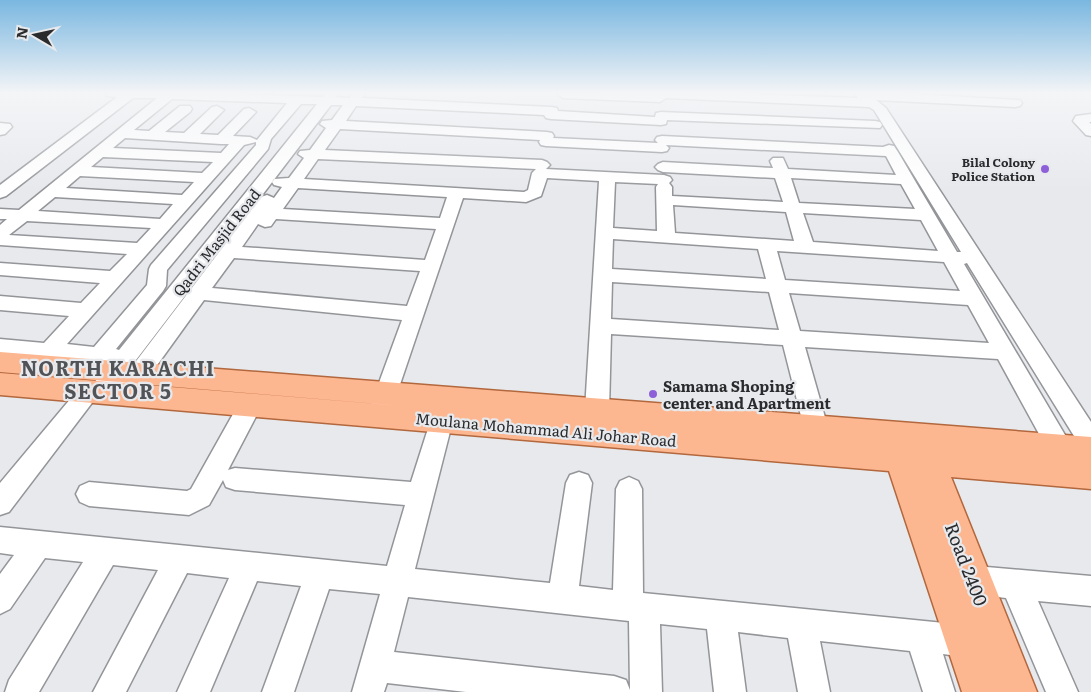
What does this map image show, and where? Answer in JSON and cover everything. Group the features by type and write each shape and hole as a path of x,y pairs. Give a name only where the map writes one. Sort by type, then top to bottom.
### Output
{"main road":[{"name":"Moulana Mohammad Ali Johar Road","path":"0,362 384,404 441,420 909,447 1054,439 1090,440"},
{"name":"Moulana Mohammad Ali Johar Road","path":"0,384 122,374 250,405 384,404 597,410 816,428 909,447 1091,475"},
{"name":"Road 2400","path":"909,447 956,578 1017,692"},
{"name":"Road 2400","path":"956,578 964,640 982,692"}],"street":[{"path":"0,193 89,125"},
{"path":"0,234 131,125"},
{"path":"152,136 162,125"},
{"path":"188,138 201,125"},
{"path":"221,140 236,125"},
{"path":"0,503 122,374 156,286 158,269 263,146 263,141 274,125"},
{"name":"Qadri Masjid Road","path":"122,374 284,176 323,125"},
{"name":"Qadri Masjid Road","path":"122,374 206,294 265,213 284,176 308,154 331,125"},
{"path":"357,125 450,130 547,139 772,146 890,152"},
{"path":"425,192 452,125"},
{"path":"245,166 284,176 425,192 526,197 535,193 550,125"},
{"path":"661,125 666,237"},
{"path":"764,125 783,173 805,246"},
{"path":"875,125 952,257 1054,439"},
{"path":"890,125 1090,440"},
{"path":"0,126 5,127 0,131"},
{"path":"120,134 263,141"},
{"path":"49,351 241,140"},
{"path":"64,144 103,149 225,158"},
{"path":"308,154 438,160 607,176 783,173 907,180"},
{"path":"76,171 207,178"},
{"path":"597,410 607,176"},
{"path":"50,192 183,203 209,209"},
{"path":"384,404 457,193"},
{"path":"665,200 927,215"},
{"path":"265,213 446,224"},
{"path":"0,214 164,224"},
{"path":"604,232 975,258"},
{"path":"0,240 142,249"},
{"path":"766,244 816,428"},
{"path":"236,252 432,266"},
{"path":"0,269 116,278"},
{"path":"602,275 975,299"},
{"path":"206,294 415,314"},
{"path":"0,303 86,310"},
{"path":"600,326 1005,352"},
{"path":"0,347 49,351 122,374"},
{"path":"89,494 189,503 196,500 200,497 250,405"},
{"path":"441,420 371,679 614,692"},
{"path":"235,479 421,495"},
{"path":"562,599 579,483"},
{"path":"629,489 636,606 646,692"},
{"path":"0,540 964,640"},
{"path":"0,599 38,545"},
{"path":"21,692 106,552"},
{"path":"109,692 179,559"},
{"path":"193,692 249,566"},
{"path":"278,692 320,574"},
{"path":"956,578 1091,591"},
{"path":"1014,584 1062,692"},
{"path":"722,615 730,692"},
{"path":"802,624 814,692"},
{"path":"921,636 939,692"}],"place":[{"name":"Bilal Colony Police Station","path":"1045,169"},
{"name":"Samama Shoping center and Apartment","path":"653,394"}],"district":[{"name":"NORTH KARACHI SECTOR 5","path":"118,378"}]}
